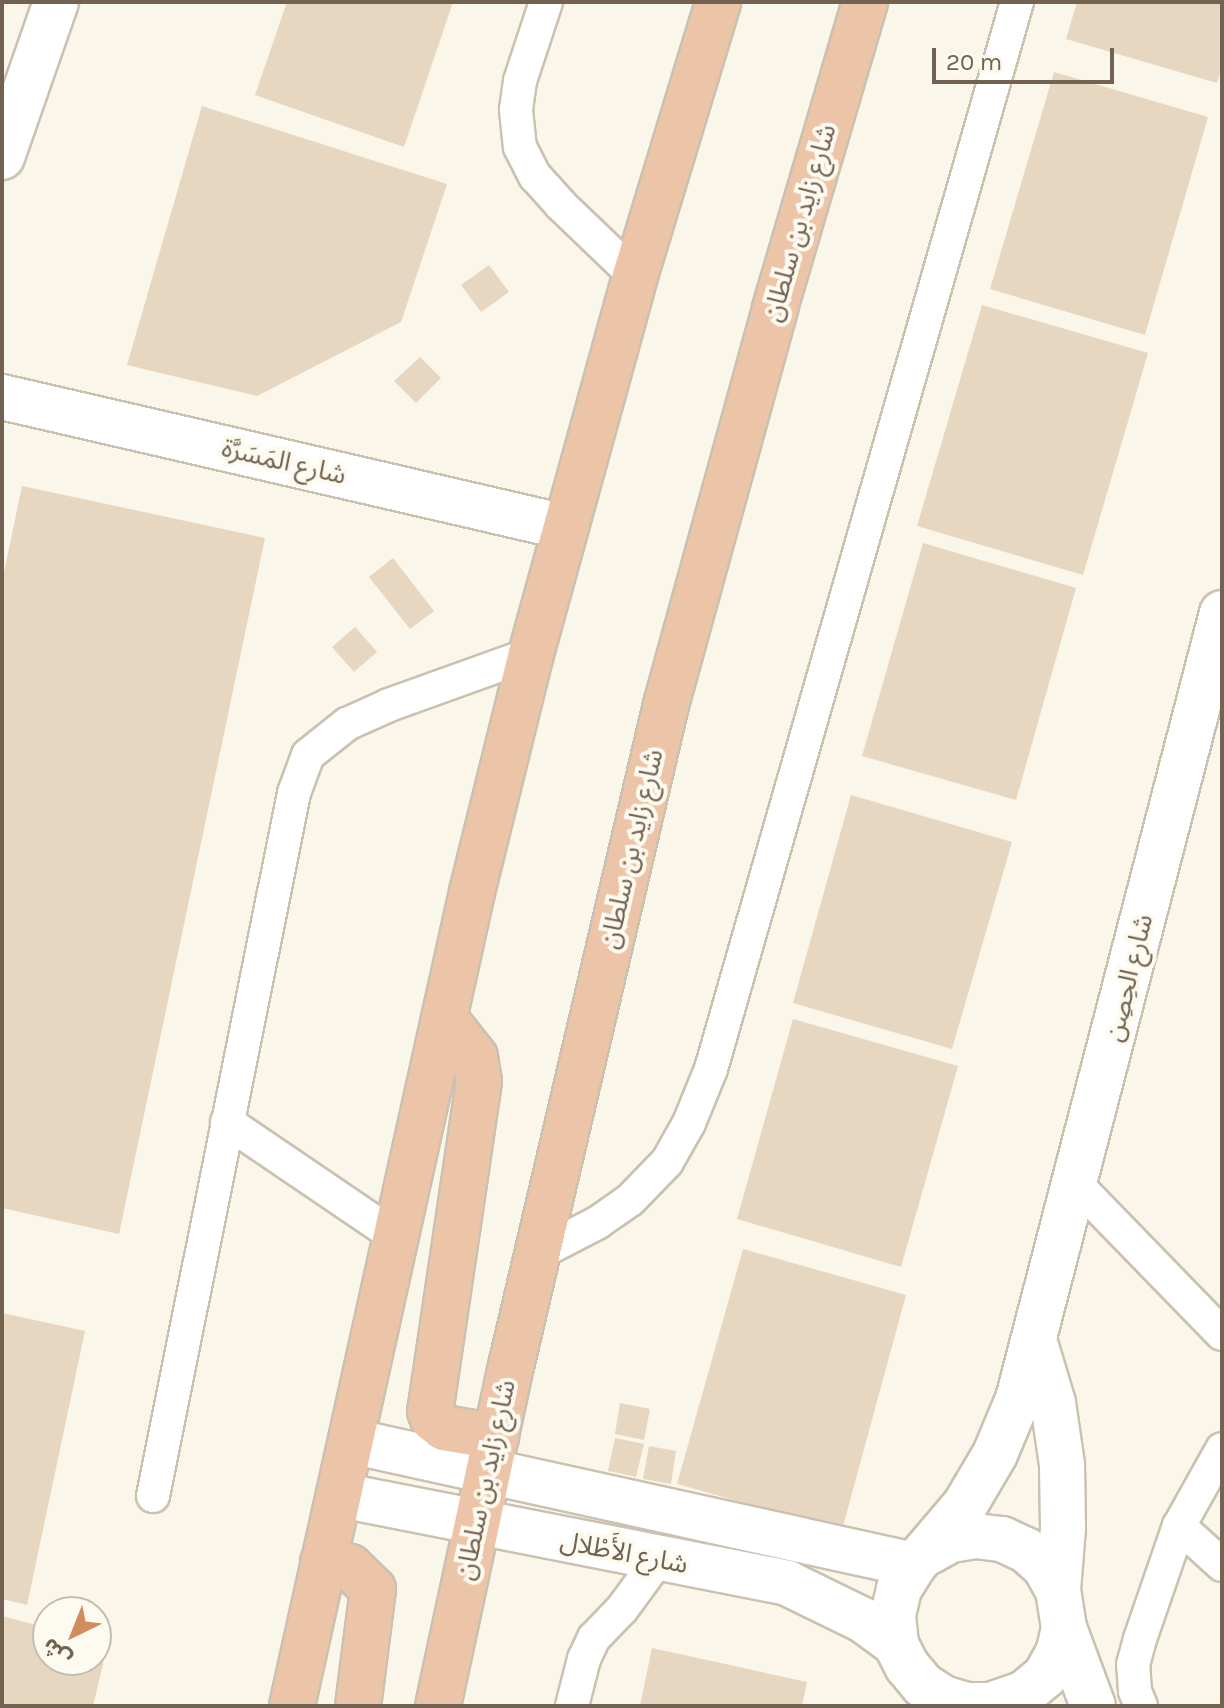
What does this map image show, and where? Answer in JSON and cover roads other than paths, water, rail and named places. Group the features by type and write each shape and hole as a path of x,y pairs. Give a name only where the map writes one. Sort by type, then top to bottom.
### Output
{"highway":[{"path":"292,1706 444,1018 531,654 635,276 718,2"},
{"name":"شارع زايد بن سلطان","path":"438,1706 537,1254 666,705 775,308 865,2"},
{"path":"444,1018 475,1057 479,1081 430,1411 433,1419 444,1428 492,1455"},
{"path":"323,1562 350,1567 373,1589 358,1706"}],"street":[{"path":"2,157 56,2"},
{"name":"شارع المَسَرَّة","path":"2,397 565,527"},
{"name":"شارع الحِصِن","path":"921,1559 965,1505 995,1454 1018,1399 1222,613"},
{"path":"1035,1343 1053,1403 1062,1465 1063,1528 1061,1609 1058,1653 1045,1676 1025,1693 997,1705 919,1696 896,1644 899,1589 921,1559 951,1540 976,1536 1002,1539 1026,1550 1045,1567 1061,1609 1093,1706"},
{"name":"شارع الأَطْلال","path":"351,1441 492,1455 921,1559"},
{"name":"شارع الأَطْلال","path":"340,1495 787,1583 863,1620 896,1644"}],"lane":[{"path":"546,2 520,81 516,110 520,147 535,176 552,196 635,276"},
{"path":"537,1254 619,1208 667,1162 689,1123 711,1069 1017,2"},
{"path":"153,1496 294,793 308,755 347,724 389,705 531,654"},
{"path":"227,1122 395,1236"},
{"path":"1076,1184 1222,1334"},
{"path":"1141,1706 1135,1691 1133,1665 1179,1526 1222,1449"},
{"path":"1179,1526 1222,1565"},
{"path":"572,1706 584,1659 594,1638 622,1609 658,1560"}]}
